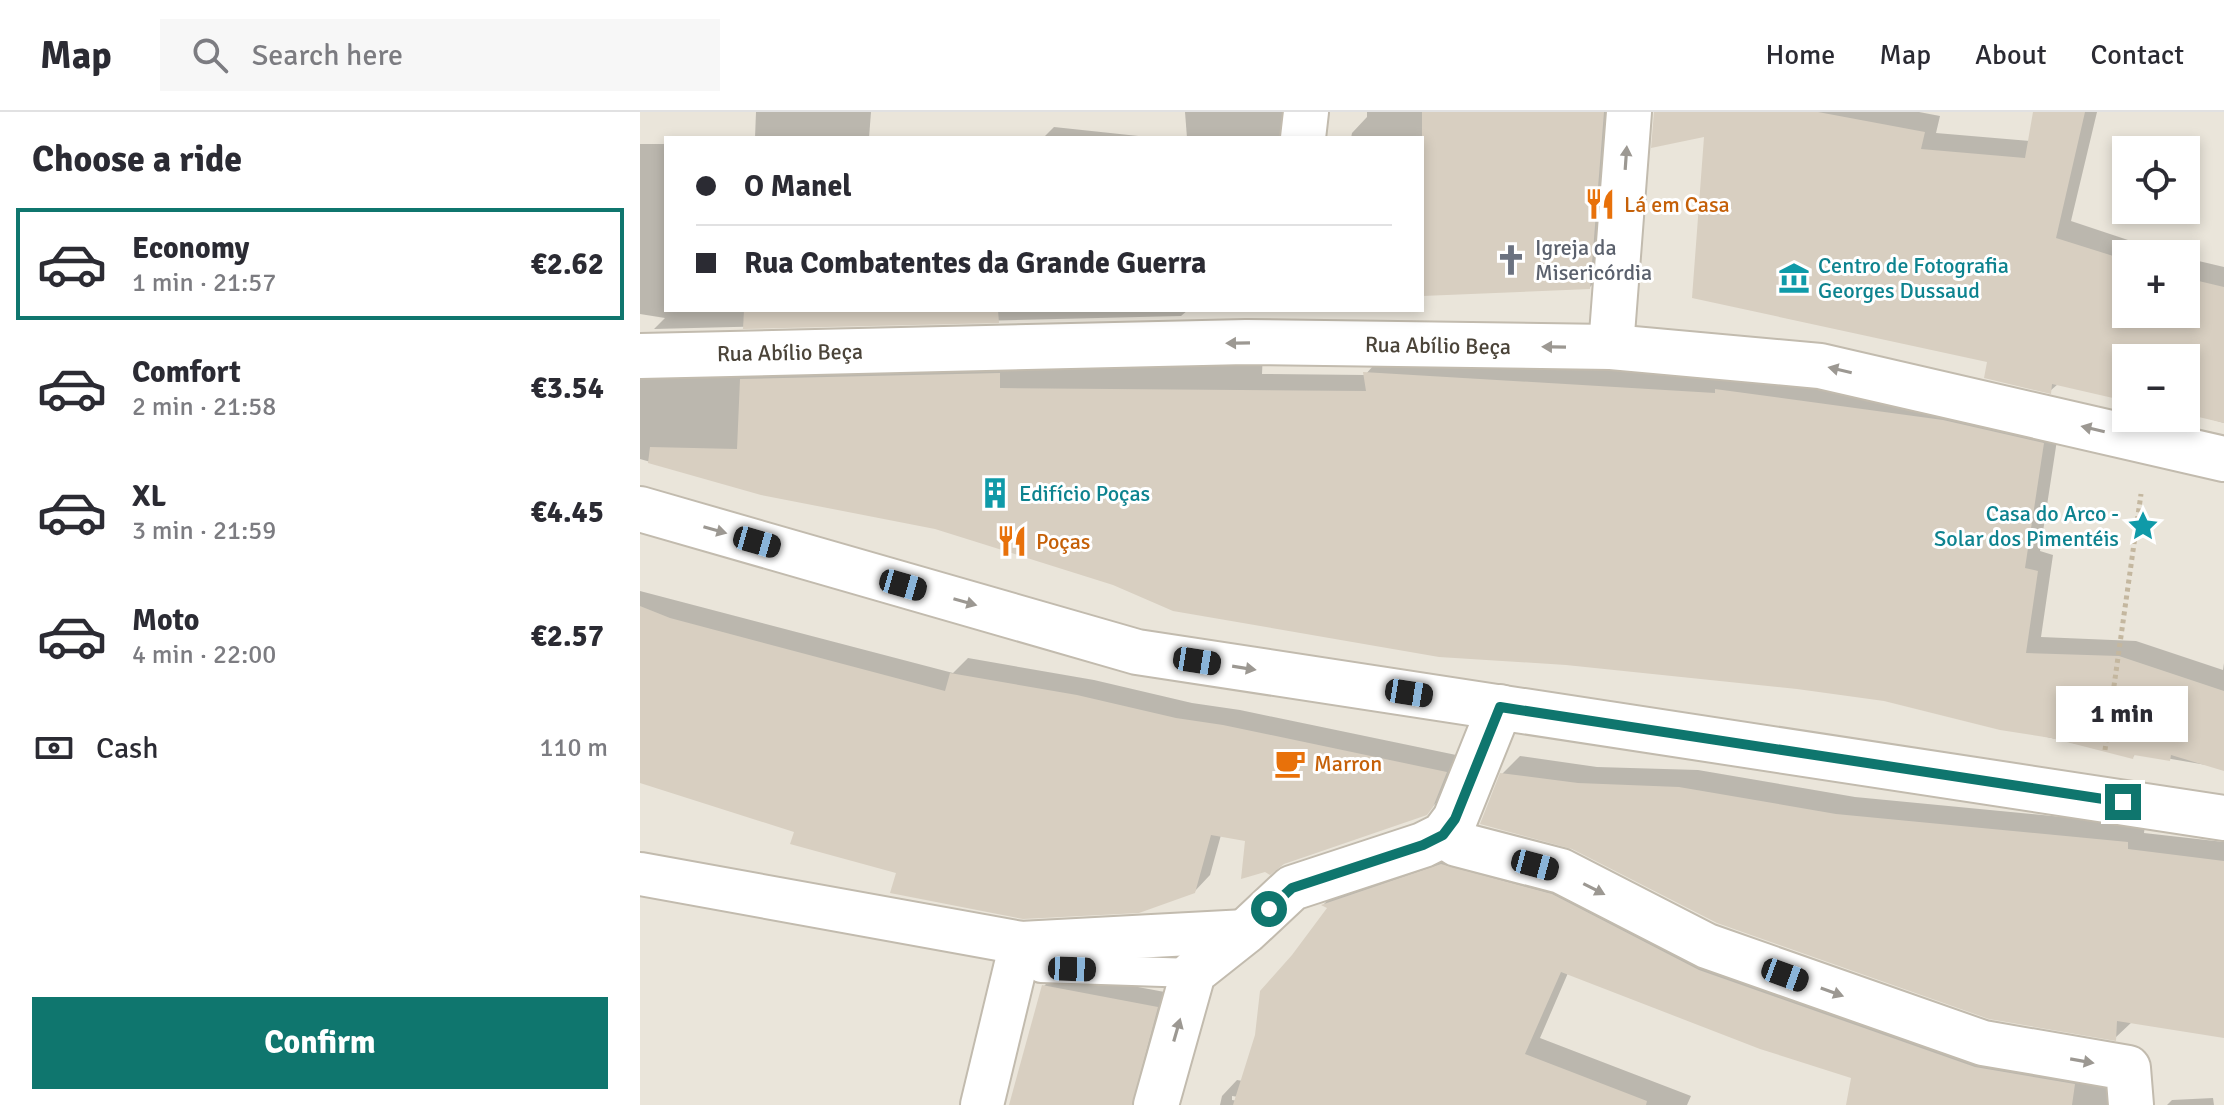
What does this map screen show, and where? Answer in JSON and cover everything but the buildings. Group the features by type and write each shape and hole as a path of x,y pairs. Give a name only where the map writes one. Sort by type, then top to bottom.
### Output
{"street":[{"path":"1303,136 1306,112"},
{"path":"1611,347 1629,112"},
{"name":"Rua Abílio Beça","path":"640,356 1283,327 1611,347 1820,366 2224,459"},
{"path":"640,509 1137,652 2224,818"},
{"path":"1156,1105 1193,973 1246,931 1292,888 1423,845 1443,835 1455,819 1500,707"},
{"path":"1443,835 1457,844 1561,871 1707,946 1983,1043 2128,1068 2131,1105"},
{"path":"640,874 1031,955 1246,931"},
{"path":"982,1105 1031,955"}],"lane":[{"path":"1031,955 1193,973"}],"path":[{"path":"2097,798 2148,442"}],"shaded area":[{"path":"640,112 2224,112 2224,1105 640,1105"}],"place":[{"name":"Lá em Casa","path":"1600,204"},
{"name":"Igreja da Misericórdia","path":"1511,260"},
{"name":"Centro de Fotografia Georges Dussaud","path":"1794,278"},
{"name":"Edifício Poças","path":"995,493"},
{"name":"Casa do Arco - Solar dos Pimentéis","path":"2143,526"},
{"name":"Poças","path":"1012,541"},
{"name":"Marron","path":"1290,763"}],"route":[{"path":"1269,909 1292,888 1423,845 1443,835 1455,819 1500,707 2123,802"}]}
